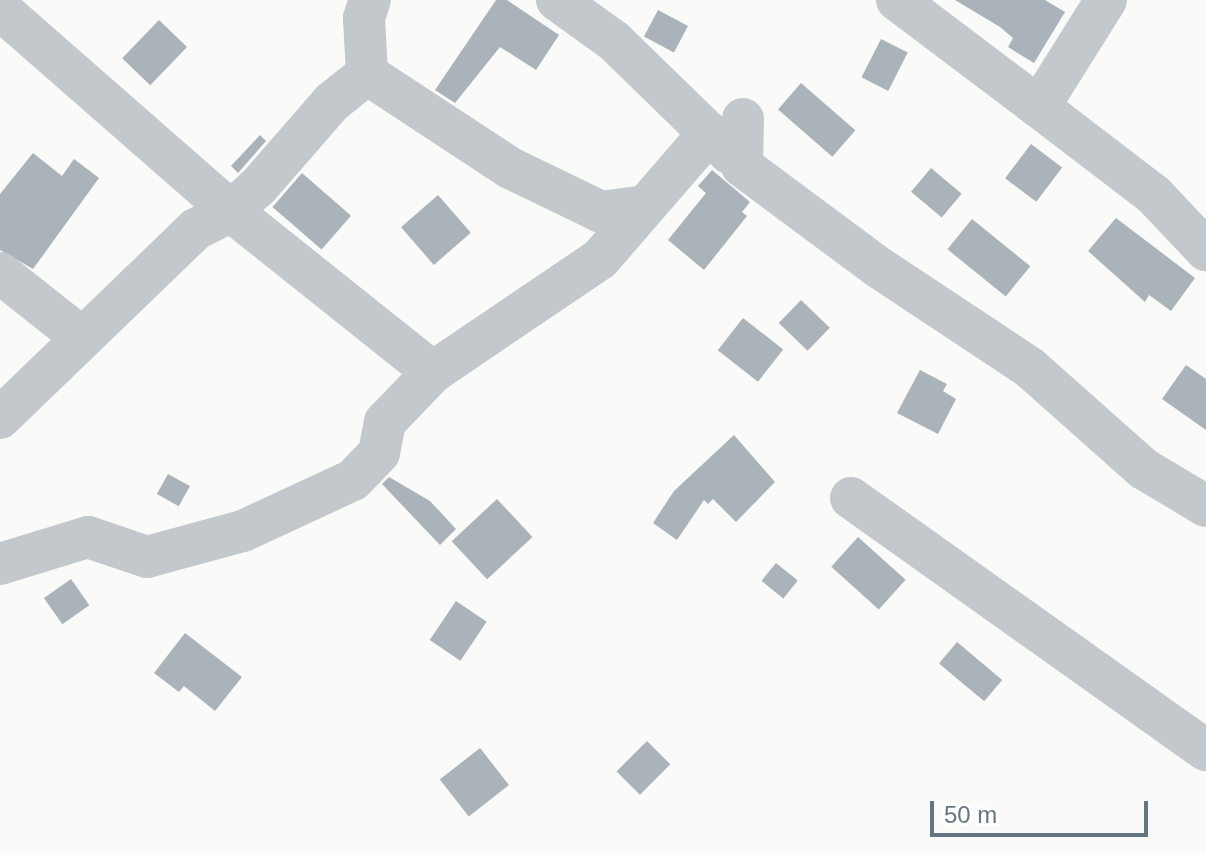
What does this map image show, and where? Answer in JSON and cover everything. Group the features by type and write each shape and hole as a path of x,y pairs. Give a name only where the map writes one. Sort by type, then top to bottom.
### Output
{"street":[{"path":"367,74 364,18 370,0"},
{"path":"557,0 726,126 742,166 878,267 1029,367 1144,469 1206,506"},
{"path":"897,0 1154,195 1206,250"},
{"path":"1039,107 1106,0"},
{"path":"0,9 231,211 433,372"},
{"path":"367,74 510,168 601,212 646,206"},
{"path":"0,418 196,229 231,211 332,102 367,74"},
{"path":"0,564 88,537 147,557 243,531 353,480 379,453 385,422 433,372 600,259 646,206 726,126"},
{"path":"0,273 81,337"},
{"path":"851,498 1206,750"}],"building":[{"path":"496,0 507,0 559,35 536,70 500,47 455,103 435,90"},
{"path":"955,0 1045,0 1065,12 1034,63 1008,47 1013,38 1000,27"},
{"path":"658,10 688,26 674,52 644,36"},
{"path":"159,20 187,47 150,85 122,58"},
{"path":"881,39 908,53 888,91 861,77"},
{"path":"801,83 855,130 832,157 778,109"},
{"path":"260,135 266,141 238,173 231,166"},
{"path":"1031,144 1062,167 1036,202 1005,178"},
{"path":"33,153 62,176 74,159 99,178 33,269 0,250 0,194"},
{"path":"931,168 962,194 942,217 911,192"},
{"path":"712,170 750,202 742,212 747,216 704,270 668,240 706,193 698,186"},
{"path":"302,173 351,216 322,250 272,207"},
{"path":"438,195 471,233 434,265 401,227"},
{"path":"1116,218 1195,278 1171,311 1149,295 1145,302 1088,251"},
{"path":"972,219 1030,266 1006,297 947,249"},
{"path":"801,300 830,328 808,351 779,323"},
{"path":"743,318 783,349 758,382 718,350"},
{"path":"1186,365 1206,379 1206,430 1162,399"},
{"path":"920,370 947,384 943,391 956,399 938,434 897,413"},
{"path":"734,435 775,482 736,522 713,499 708,504 704,500 677,540 653,523 674,491"},
{"path":"168,474 190,486 179,506 157,494"},
{"path":"389,477 430,501 456,529 440,545 382,484"},
{"path":"497,499 532,537 487,579 452,541"},
{"path":"858,537 906,580 879,610 831,567"},
{"path":"776,563 798,581 783,598 762,581"},
{"path":"71,579 89,605 62,624 44,598"},
{"path":"456,601 487,622 460,661 430,640"},
{"path":"185,633 242,677 215,711 184,686 179,692 154,673"},
{"path":"957,642 1002,680 984,701 939,663"},
{"path":"647,741 670,764 640,795 617,771"},
{"path":"480,748 509,785 469,816 440,779"}]}
